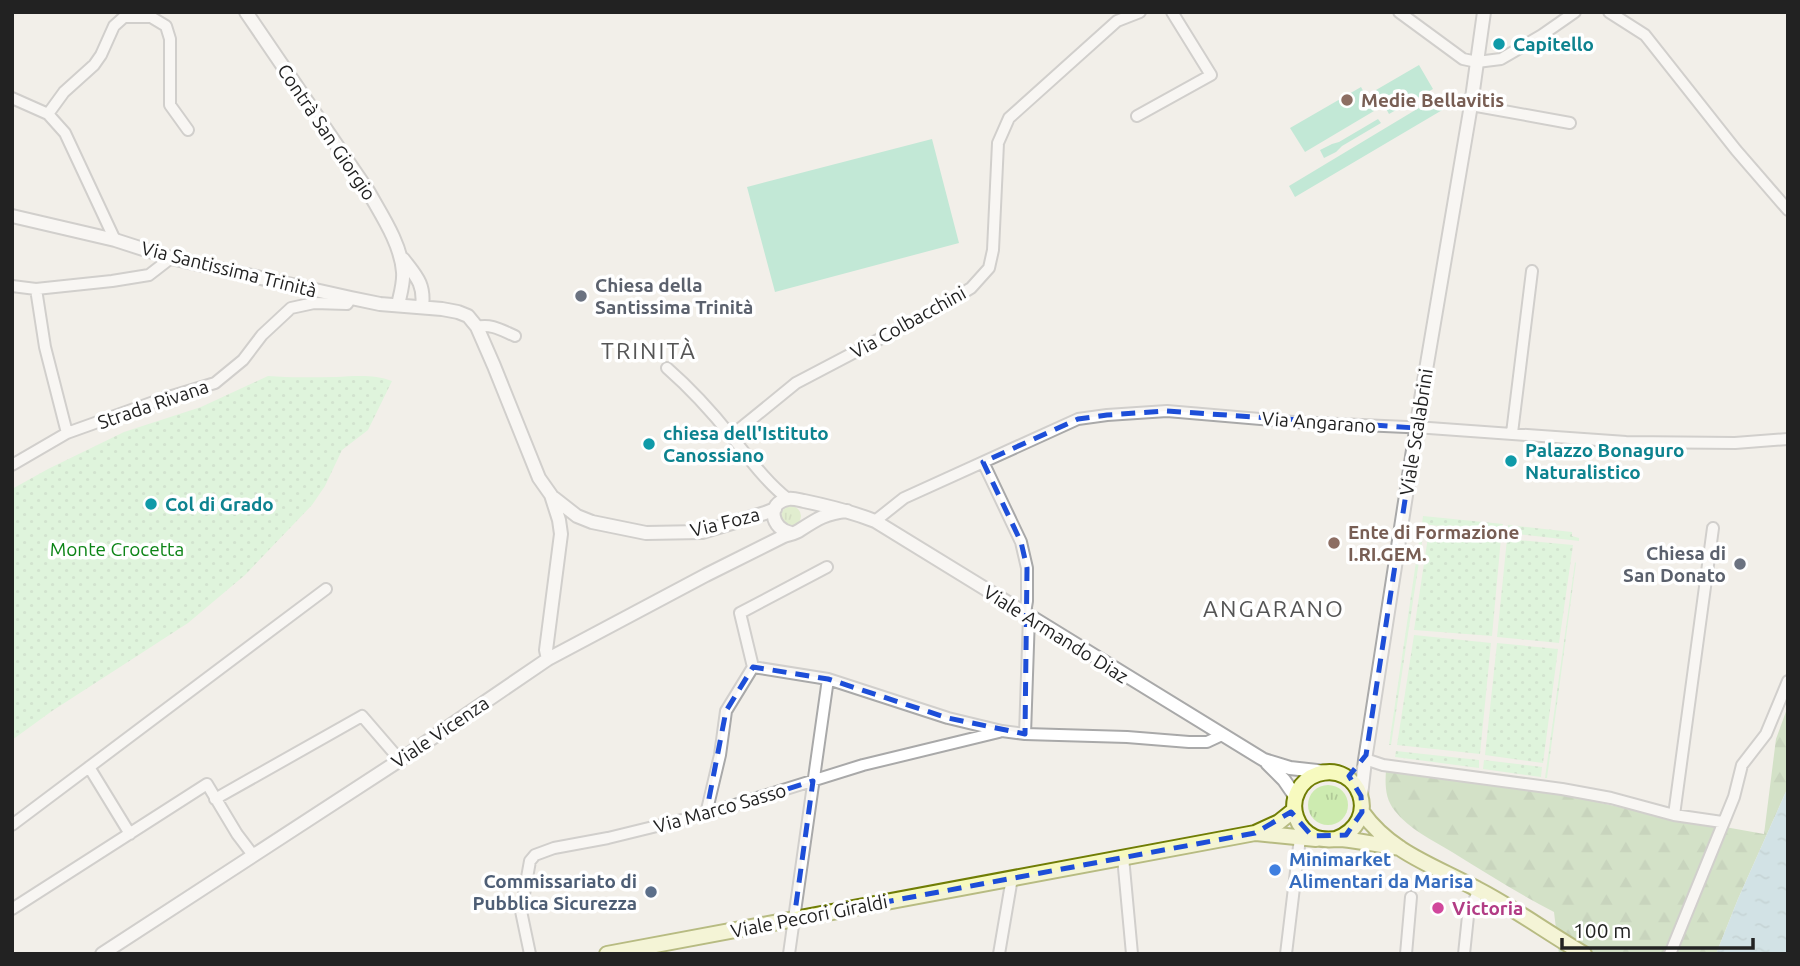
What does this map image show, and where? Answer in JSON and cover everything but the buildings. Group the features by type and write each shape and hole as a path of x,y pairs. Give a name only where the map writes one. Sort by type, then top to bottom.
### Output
{"main road":[{"name":"Viale Armando Diaz","path":"1327,772 1346,777"},
{"path":"1295,803 1299,789 1310,777 1327,772"},
{"path":"1330,839 1346,835 1359,821 1362,812 1361,796 1354,783 1346,777"},
{"name":"Viale Armando Diaz","path":"1295,803 1297,821 1303,830 1312,836 1400,848"},
{"name":"Viale Pecori Giraldi","path":"607,954 1255,832 1279,822 1295,803"},
{"name":"Viale Armando Diaz","path":"1362,812 1376,829 1403,851 1479,890 1584,954"},
{"name":"Viale Pecori Giraldi","path":"1255,832 1330,839"}],"street":[{"name":"Contrà San Giorgio","path":"246,12 368,191 400,256 418,279 424,292 422,307"},
{"name":"Via Colbacchini","path":"731,436 796,383 935,310 971,288 989,268 993,250 998,143 1009,118 1117,21 1140,12"},
{"path":"1137,116 1211,75 1172,12"},
{"path":"1399,12 1463,59 1477,62 1501,59 1575,12"},
{"name":"Viale Scalabrini","path":"1361,796 1416,428 1471,105 1484,12"},
{"path":"1608,12 1645,35 1736,150 1788,210"},
{"path":"48,114 64,92 94,65 114,26 124,17 151,17 166,26 170,39 170,105 188,130"},
{"name":"Via Santissima Trinità","path":"12,98 48,114 65,133 115,240 171,258 351,298 380,304 458,312 468,316 477,327 492,326 516,336"},
{"path":"1471,105 1570,123"},
{"path":"12,216 115,240"},
{"name":"Contrà San Giorgio","path":"398,305 403,281 400,256"},
{"path":"12,286 36,289 149,275 171,258"},
{"path":"1512,433 1532,271"},
{"path":"36,289 45,346 67,433"},
{"name":"Strada Rivana","path":"12,465 67,433 215,383 243,360 262,335 291,309 314,303 348,304 351,298"},
{"path":"477,327 539,478 551,495 559,520 561,534 546,650 548,659"},
{"path":"667,368 694,393 773,486 804,504 808,514 806,525"},
{"name":"Via Angarano","path":"875,521 904,498 982,462 1078,419 1107,415 1167,411 1294,422 1512,433 1626,442 1735,443 1788,439"},
{"path":"982,462 1021,542 1027,568 1025,734"},
{"path":"773,486 777,500 774,514 776,525 791,533 832,513 847,512"},
{"name":"Via Foza","path":"551,495 577,516 592,522"},
{"path":"776,507 783,500 794,500"},
{"name":"Viale Armando Diaz","path":"794,500 875,521 1264,760 1290,768 1327,772"},
{"name":"Via Foza","path":"561,534 571,521 580,520 646,533 702,532 776,507"},
{"path":"1674,815 1713,528"},
{"name":"Viale Vicenza","path":"102,954 400,760 548,659 791,533"},
{"path":"706,814 720,755 726,711 753,667 740,613 827,567"},
{"path":"12,825 326,589"},
{"path":"753,667 828,679 948,718 1002,731 1189,742 1207,742 1222,736"},
{"path":"789,954 828,679"},
{"path":"1670,954 1734,797 1742,765 1766,734 1788,681"},
{"path":"215,799 362,716 400,760"},
{"name":"Via Marco Sasso","path":"530,954 521,911 530,861 535,855 554,848 706,814 813,780 1002,731"},
{"name":"Viale Armando Diaz","path":"1264,760 1284,780 1295,803"},
{"path":"1346,777 1365,760 1383,765 1562,789 1611,798 1674,815 1723,822"},
{"path":"89,767 130,834"},
{"path":"12,909 207,784 253,855"},
{"path":"1286,954 1300,838"},
{"path":"1123,857 1132,954"},
{"path":"999,954 1012,878"},
{"path":"1464,954 1468,916 1479,890"},
{"path":"1406,954 1411,897"}],"highlighted area":[{"path":"1167,411 1416,428 1366,755 1349,776 1361,796 1362,812 1346,835 1312,836 1291,812 1255,833 794,919 813,781 706,814 726,711 753,667 828,679 948,718 1025,734 1027,568 1021,542 983,462 1078,419 1107,415"}],"green space":[{"path":"1419,65 1433,89 1389,114 1376,90"},
{"path":"1361,87 1374,111 1305,152 1290,128"},
{"path":"1437,97 1444,109 1295,197 1289,186"},
{"path":"1378,119 1381,123 1324,158 1320,150"},
{"path":"932,139 959,243 775,292 747,187"},
{"name":"Monte Crocetta","path":"268,376 364,376 392,381 368,430 342,450 325,486 312,505 245,575 188,623 12,740 12,489 124,432 201,407"},
{"path":"787,506 795,506 801,516 795,526 787,526 781,520 781,512"},
{"path":"1423,516 1503,524 1502,533 1422,524"},
{"path":"1508,525 1572,532 1572,536 1579,538 1579,541 1508,533"},
{"path":"1421,528 1424,529 1389,745"},
{"path":"1429,530 1501,538 1492,636 1414,630"},
{"path":"1507,539 1573,545 1559,643 1497,637"},
{"path":"1575,562 1547,778 1545,778"},
{"path":"1414,635 1491,643 1480,754 1397,745"},
{"path":"1497,643 1558,649 1543,763 1485,755"},
{"path":"1788,706 1788,787 1716,954 1559,954 1554,912 1414,829 1395,811 1386,792 1386,770 1537,789 1647,813 1764,834 1776,739"},
{"path":"1396,751 1479,760 1479,768 1395,757"},
{"path":"1484,760 1542,767 1541,777 1483,769"},
{"path":"1328,785 1336,786 1342,791 1347,797 1347,813 1342,819 1336,824 1328,825 1320,824 1314,819 1309,813 1308,805 1309,797 1314,791 1320,786"}],"water":[{"path":"1788,787 1788,954 1716,954 1738,899"}],"place":[{"name":"Capitello","path":"1499,44"},
{"name":"Medie Bellavitis","path":"1347,100"},
{"name":"Chiesa della Santissima Trinità","path":"581,296"},
{"name":"chiesa dell'Istituto Canossiano","path":"649,444"},
{"name":"Palazzo Bonaguro Naturalistico","path":"1511,461"},
{"name":"Col di Grado","path":"151,504"},
{"name":"Ente di Formazione I.RI.GEM.","path":"1334,543"},
{"name":"Chiesa di San Donato","path":"1740,564"},
{"name":"Minimarket Alimentari da Marisa","path":"1275,870"},
{"name":"Commissariato di Pubblica Sicurezza","path":"651,892"},
{"name":"Victoria","path":"1438,908"}],"district":[{"name":"TRINITÀ","path":"649,350"},
{"name":"ANGARANO","path":"1274,608"}]}
